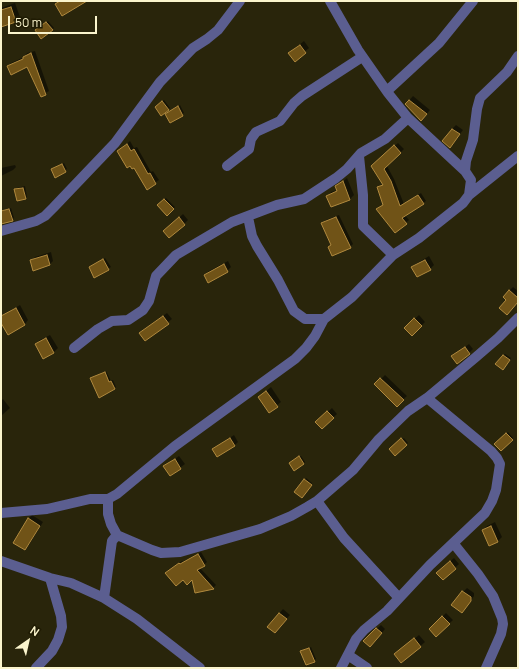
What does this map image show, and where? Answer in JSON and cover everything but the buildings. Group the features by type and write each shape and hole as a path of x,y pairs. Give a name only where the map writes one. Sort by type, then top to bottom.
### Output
{"street":[{"path":"1,232 36,222 53,208 115,144 160,82 194,48 218,30 240,1"},
{"path":"1,513 47,510 90,499 108,499 117,494 175,446 295,359 315,336 324,320 352,297 393,255 419,238 463,203 468,195 471,180 465,171 408,118 388,93 362,57 330,1"},
{"path":"388,93 387,91 439,42 469,3"},
{"path":"465,171 466,161 473,140 480,98 507,72 518,56"},
{"path":"227,166 249,148 251,138 256,132 280,120 302,96 362,57"},
{"path":"74,348 98,329 112,321 128,320 143,310 149,301 156,276 176,256 232,222 277,205 304,199 336,178 359,156 384,140 408,118"},
{"path":"359,156 363,195 363,226 393,255"},
{"path":"468,195 501,171 518,156"},
{"path":"248,216 252,236 294,311 305,319 324,320"},
{"path":"108,499 108,514 117,535 161,553 180,552 260,529 291,516 317,501 353,470 378,439 397,421 427,398 498,338 518,318"},
{"path":"342,668 356,640 364,630 387,611 430,565 454,544 485,513 489,507 498,482 500,464 498,458 427,398"},
{"path":"317,501 344,538 399,598"},
{"path":"104,598 112,541 117,535"},
{"path":"454,544 478,574 493,596 502,618 503,624 501,634 486,668"},
{"path":"1,561 50,578 71,583 104,598 136,619 200,668"},
{"path":"36,668 52,651 58,640 62,627 61,616 50,578"},
{"path":"348,655 367,668"}]}
